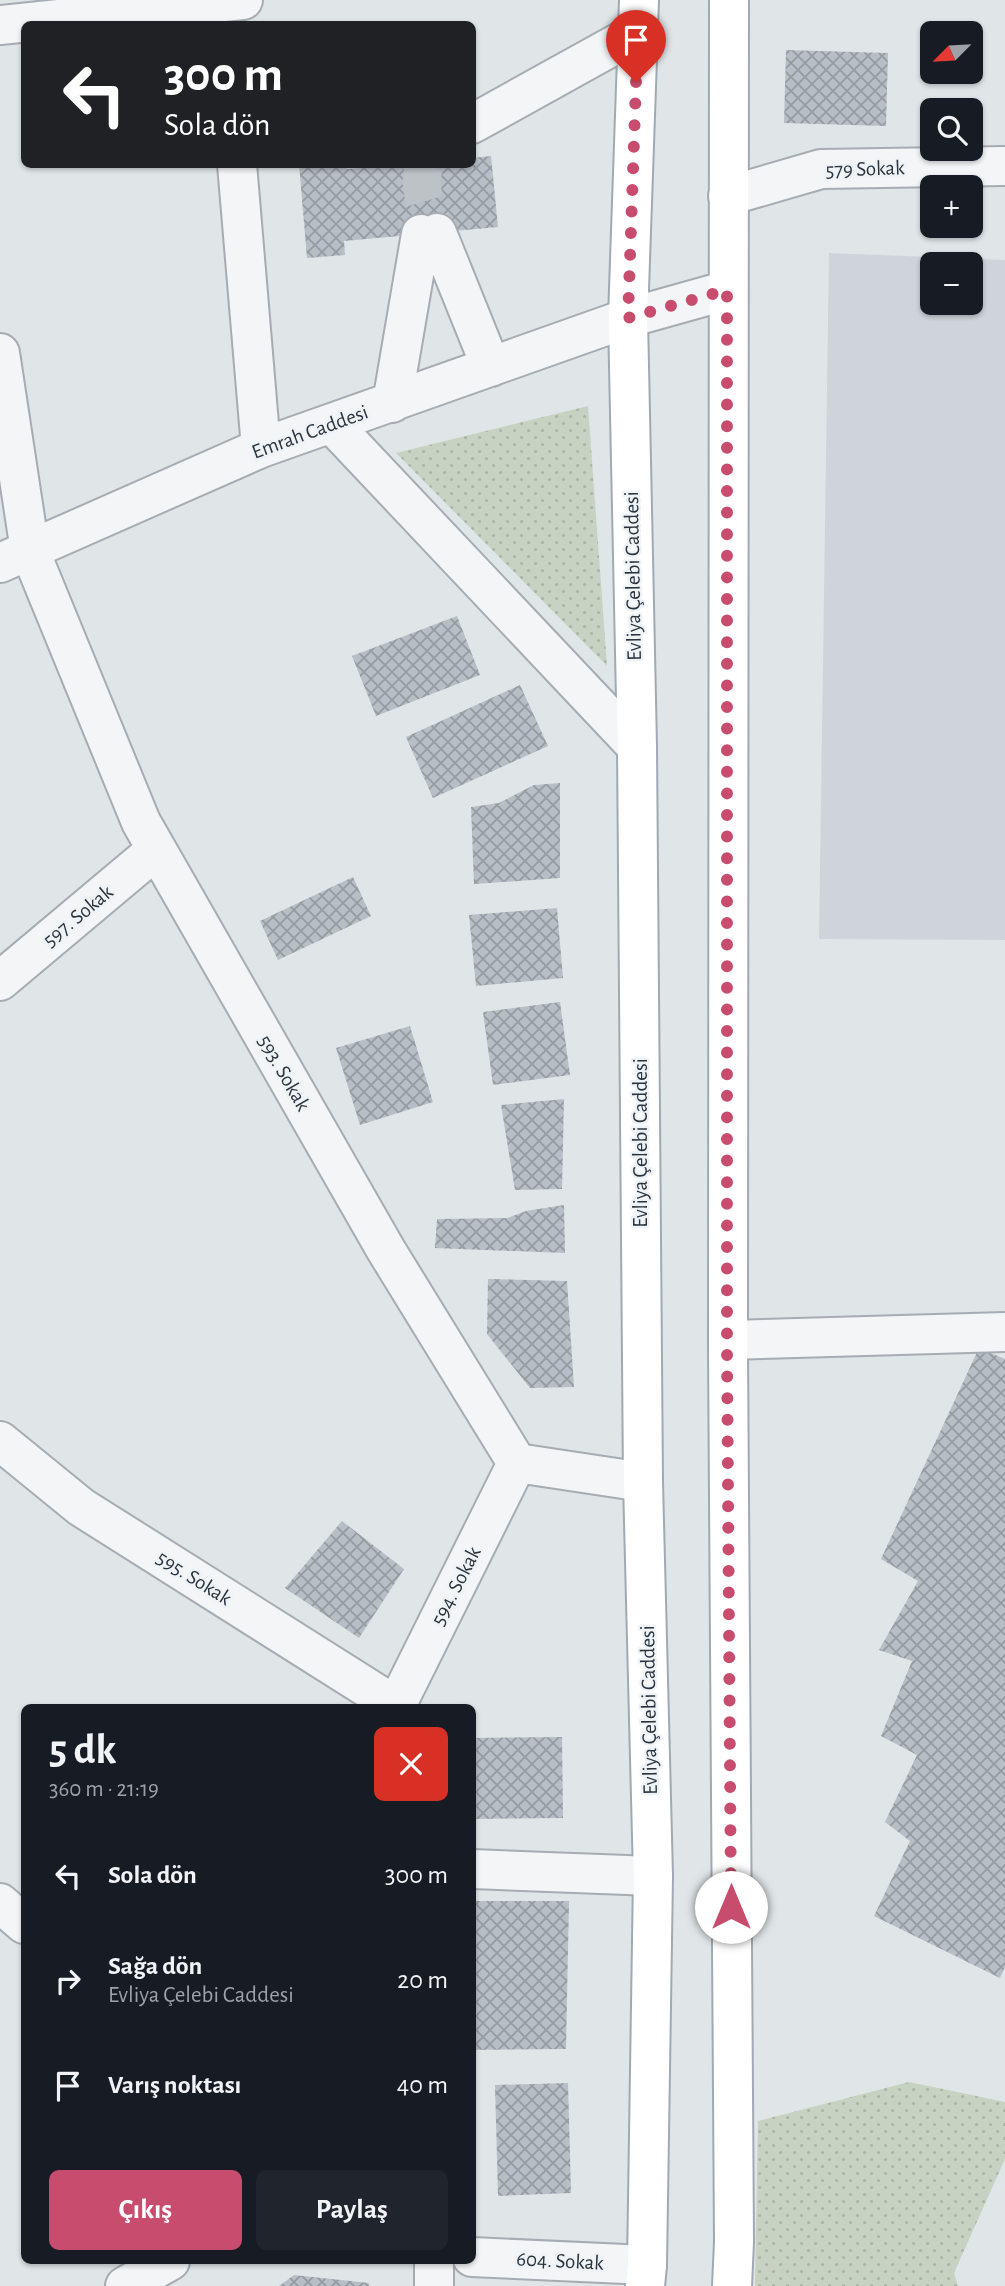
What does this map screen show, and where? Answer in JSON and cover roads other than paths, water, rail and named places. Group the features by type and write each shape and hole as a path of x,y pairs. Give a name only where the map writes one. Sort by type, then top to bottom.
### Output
{"main road":[{"path":"729,0 728,1340 734,2242 732,2286"},
{"name":"Evliya Çelebi Caddesi","path":"638,16 628,318 637,747 643,1482 653,1876 646,2276"}],"street":[{"path":"58,21 231,9"},
{"path":"476,121 638,16"},
{"path":"0,25 21,24"},
{"name":"579 Sokak","path":"728,196 821,169 1005,166"},
{"path":"237,168 261,448"},
{"path":"392,403 429,233 491,367"},
{"name":"Emrah Caddesi","path":"15,557 261,448 628,318 727,290"},
{"name":"593. Sokak","path":"0,353 15,557 156,850 386,1250 517,1463"},
{"path":"332,424 637,747"},
{"name":"597. Sokak","path":"0,981 156,850"},
{"path":"728,1340 1005,1332"},
{"name":"595. Sokak","path":"0,1441 81,1507 390,1704"},
{"path":"517,1463 643,1482"},
{"name":"594. Sokak","path":"396,1704 517,1463"},
{"path":"476,1868 653,1876"},
{"name":"604. Sokak","path":"476,2257 646,2276"},
{"path":"124,2286 164,2264"},
{"path":"434,2264 434,2286"}],"tunnel":[{"path":"424,168 422,190 437,233"}]}
